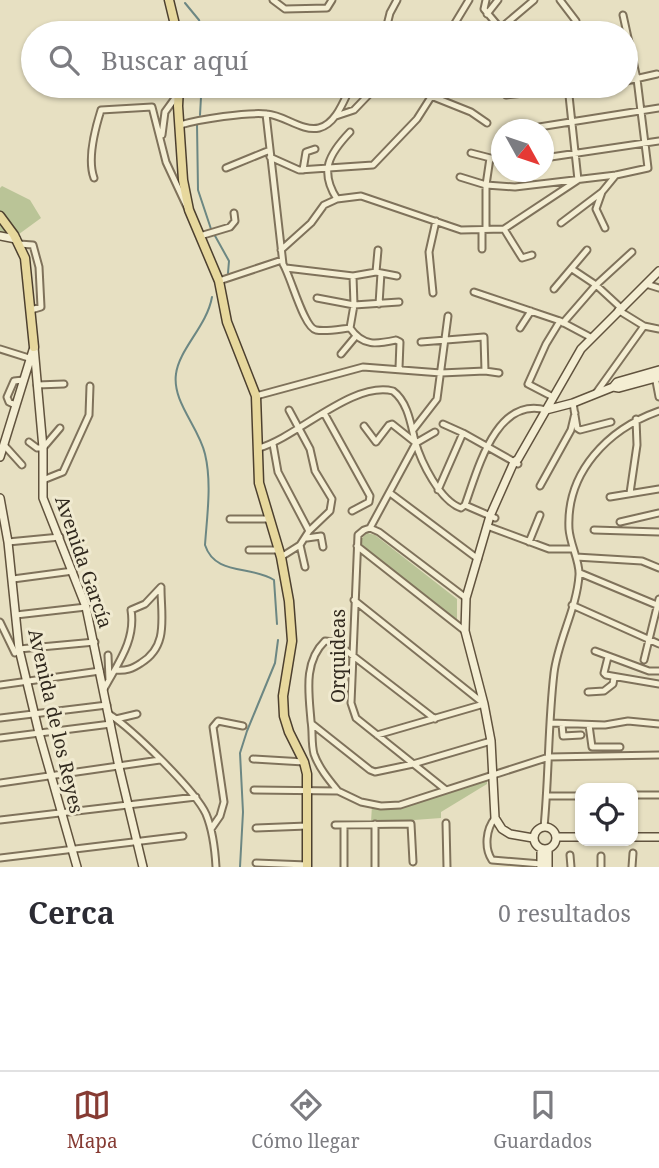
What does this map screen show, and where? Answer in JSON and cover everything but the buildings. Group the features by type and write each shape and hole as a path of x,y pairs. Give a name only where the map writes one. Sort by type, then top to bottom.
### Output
{"main road":[{"path":"169,0 174,21"},
{"path":"179,98 183,180 189,210 219,281 227,322 256,396 258,483 280,553 289,601 292,641 283,696 284,716 304,762 308,792 307,866"},
{"name":"Avenida García","path":"0,216 18,241 27,266 34,347 32,359 43,448 44,498 86,607 112,719 127,805 143,867"},
{"path":"0,236 18,241"},
{"path":"533,838 510,834 502,829 495,818 491,741 465,631 466,598 492,517 517,462 575,358 659,271"},
{"path":"1,452 32,359"},
{"path":"546,410 573,403 617,383 657,374"},
{"name":"Avenida de los Reyes","path":"0,498 13,579 17,651 77,867"},
{"path":"544,827 552,830 556,838 554,845 545,849 537,847 533,838 536,830 544,827"},
{"path":"556,838 575,837"},
{"path":"638,837 659,837"},
{"path":"543,866 545,849"}],"street":[{"path":"273,0 285,9 327,8 332,0"},
{"path":"388,21 397,0"},
{"path":"456,21 469,0"},
{"path":"486,0 484,9 494,21"},
{"path":"488,14 498,0"},
{"path":"508,21 534,0"},
{"path":"559,0 576,21"},
{"path":"623,15 624,21"},
{"path":"638,79 657,75"},
{"path":"460,177 486,185 515,187 616,175 648,168 638,87"},
{"path":"162,140 165,111 174,98"},
{"path":"180,125 200,120 266,114 286,118 309,128 326,125 334,117 344,98"},
{"path":"334,117 354,110 366,98"},
{"path":"270,153 293,169 303,170 367,166 376,163 417,119 430,98"},
{"path":"436,98 471,112 487,123"},
{"path":"569,98 579,180"},
{"path":"94,178 91,171 93,149 101,110 152,107 166,162 183,203 189,210"},
{"path":"554,124 659,108"},
{"path":"266,114 282,260 308,325 316,330 350,328"},
{"path":"337,199 326,167 333,151 350,132"},
{"path":"554,156 659,141"},
{"path":"303,170 306,152 315,149"},
{"path":"226,168 270,153"},
{"path":"471,153 490,158 482,250"},
{"path":"562,223 601,192 616,175"},
{"path":"281,250 312,223 324,205 337,199 362,196 461,230 505,229 579,180"},
{"path":"601,192 596,209 605,228"},
{"path":"200,236 233,225 234,213"},
{"path":"433,293 429,252 436,221"},
{"path":"505,229 522,258 532,255"},
{"path":"378,250 379,304"},
{"path":"554,289 587,250"},
{"path":"553,397 528,384 546,344 596,285 632,252"},
{"path":"219,281 282,260"},
{"path":"286,268 353,276 378,273 397,276"},
{"path":"572,269 596,285 620,309 644,326 659,329"},
{"path":"353,276 354,305 350,328 356,336 372,345 396,340 400,342 399,368"},
{"path":"646,284 659,288"},
{"path":"474,292 562,322 592,338"},
{"path":"317,298 354,305 399,302"},
{"path":"520,328 531,312"},
{"path":"413,430 437,400 449,316"},
{"path":"596,393 644,326"},
{"path":"341,354 356,336"},
{"path":"421,342 484,337 485,370"},
{"path":"0,349 32,359"},
{"path":"256,396 363,367 441,373 485,370 499,373"},
{"path":"657,374 659,397"},
{"path":"37,385 64,384"},
{"path":"43,480 63,472 89,415 90,386"},
{"path":"259,448 273,444 324,413 376,390 385,389 399,395 416,443 438,490 461,508 465,505 488,447 502,421 530,407 546,410"},
{"path":"573,403 577,428 580,430 611,422"},
{"path":"249,550 280,553 300,545 333,505 315,471 310,449 289,410"},
{"path":"544,827 554,672 580,573 572,549 569,527 574,488 583,468 603,445 636,419 659,411"},
{"path":"324,413 371,499 352,511"},
{"path":"540,486 570,430 575,413"},
{"path":"630,493 637,445 636,419"},
{"path":"364,426 376,442 392,424 416,443"},
{"path":"443,424 517,462"},
{"path":"29,442 37,448 43,448 60,428"},
{"path":"435,432 416,443 370,528 358,535 357,546 465,631"},
{"path":"438,490 463,433"},
{"path":"273,444 278,472 309,531"},
{"path":"1,452 22,465"},
{"path":"610,497 659,489"},
{"path":"390,493 478,559"},
{"path":"465,505 492,517"},
{"path":"620,523 659,513"},
{"path":"529,542 540,515"},
{"path":"230,519 269,519"},
{"path":"370,528 466,598"},
{"path":"488,528 549,549 572,549"},
{"path":"594,530 659,532"},
{"path":"307,538 321,536 323,547"},
{"path":"8,542 60,537"},
{"path":"300,545 305,567"},
{"name":"Orquideas","path":"357,546 351,703 356,718 446,790"},
{"path":"576,558 642,561 659,568"},
{"path":"13,579 73,571"},
{"path":"580,573 658,603 644,660"},
{"path":"104,689 129,644 133,621 131,610 145,604 161,587 159,647 153,656 131,669 115,670"},
{"path":"354,600 484,704"},
{"path":"572,605 659,644"},
{"path":"16,615 86,607"},
{"path":"0,622 12,651 95,642"},
{"name":"Orquideas","path":"338,792 315,756 311,741 312,724 307,691 309,672 320,646 325,641 335,642 352,655"},
{"path":"595,651 649,671 659,671"},
{"path":"108,655 109,680"},
{"path":"352,655 435,719"},
{"path":"608,657 604,673 614,678 659,684"},
{"path":"0,685 100,671"},
{"path":"588,692 604,691 613,684 614,678"},
{"path":"377,735 484,704"},
{"path":"0,718 107,705"},
{"path":"0,738 137,714"},
{"path":"112,719 126,725 196,797 211,829 216,867"},
{"path":"211,829 220,816 224,802 213,727 218,721 243,726"},
{"path":"551,723 605,725 628,721 659,724"},
{"path":"312,724 370,770 380,772 491,741"},
{"path":"562,724 564,736 581,735"},
{"path":"589,725 592,747 620,747"},
{"path":"254,790 338,792 361,802 382,806 400,805 549,757 659,755"},
{"path":"253,759 304,762"},
{"path":"0,783 160,760"},
{"path":"638,795 659,795"},
{"path":"547,796 575,796"},
{"path":"0,820 196,797"},
{"path":"495,818 489,825 487,837 492,860 543,866"},
{"path":"446,823 446,867"},
{"path":"375,824 375,867"},
{"path":"335,825 411,824 413,862"},
{"path":"344,825 344,867"},
{"path":"256,828 307,826"},
{"path":"0,858 183,836"},
{"path":"632,867 633,853"},
{"path":"570,855 570,867"},
{"path":"601,856 601,867"},
{"path":"256,863 307,866"}],"green space":[{"path":"2,186 30,200 41,218 15,237 0,235"},
{"path":"367,533 375,535 457,599 457,620 362,547 360,540"},
{"path":"487,777 487,784 441,812 441,818 414,820 413,823 371,822 372,805 389,806"}],"waterway":[{"path":"185,3 199,21"},
{"path":"200,115 201,98"},
{"path":"197,124 198,190 211,229"},
{"path":"214,234 229,261 228,273"},
{"path":"212,297 205,318 182,356 176,374 178,395 202,444 207,465 205,545 210,555 225,566 265,575 274,580 277,624"},
{"path":"240,867 243,812 240,753 275,663 278,640"}]}
